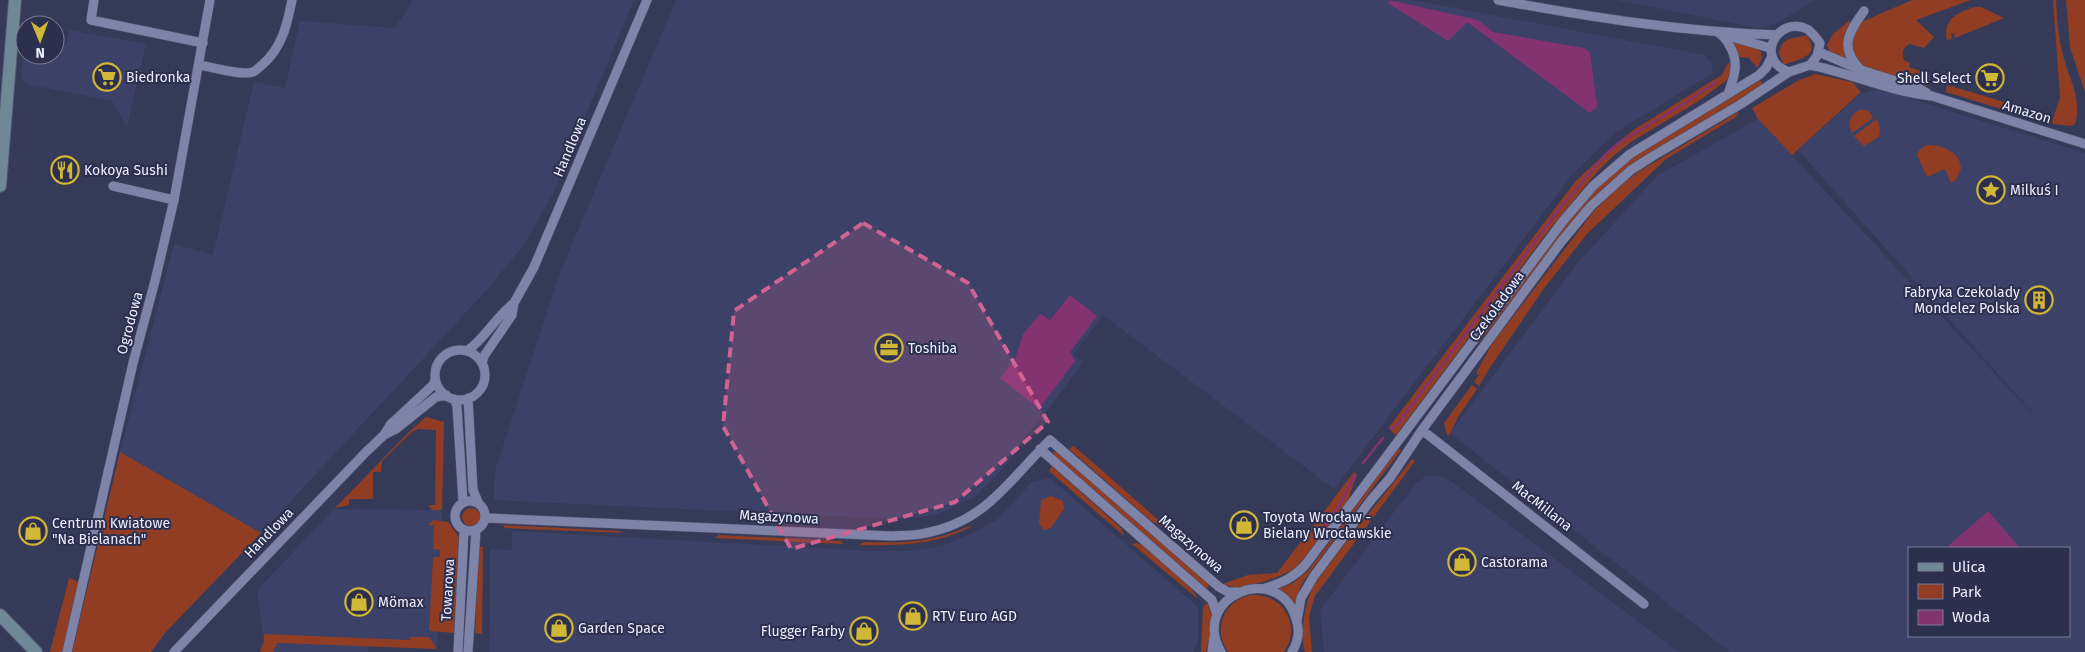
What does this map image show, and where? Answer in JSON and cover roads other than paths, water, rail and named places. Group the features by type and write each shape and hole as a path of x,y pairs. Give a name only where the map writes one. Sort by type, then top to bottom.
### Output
{"main road":[{"path":"0,186 15,0"},
{"path":"0,615 36,652"}],"street":[{"path":"94,0 91,20 203,43"},
{"name":"Ogrodowa","path":"67,652 174,200 210,0"},
{"path":"199,65 241,72 253,72 270,58 280,42 287,28 292,0"},
{"name":"Handlowa","path":"482,363 484,356 512,315 514,303 534,267 647,0"},
{"path":"1498,0 1590,17 1720,33 1777,35 1790,27 1805,28 1811,32 1820,44 1819,52 1810,65 1789,72 1780,67 1771,52 1720,33"},
{"path":"1861,70 1853,61 1847,46 1848,36 1864,11"},
{"path":"1720,33 1735,54 1736,60 1736,69 1728,94"},
{"path":"1771,52 1777,35"},
{"name":"Czekoladowa","path":"1238,592 1262,589 1290,579 1298,574 1582,197 1630,154 1763,71 1771,52"},
{"name":"Amazon","path":"1819,52 1861,70 1918,88 1932,96"},
{"name":"Amazon","path":"1810,65 1839,71 1911,94 1932,96 2085,144"},
{"name":"Czekoladowa","path":"1296,649 1299,608 1306,588 1371,500 1390,478 1422,430 1561,242 1591,206 1631,170 1742,104 1789,72"},
{"path":"113,186 174,200"},
{"name":"Handlowa","path":"467,351 478,342 505,310 514,303"},
{"path":"450,397 468,398 481,388 484,376 482,363 476,355 467,351 455,351 444,354 436,367 435,380 457,406 463,502 457,509 455,516 457,523 464,530 476,530 483,526 486,518 485,510 478,502 473,490 468,398"},
{"name":"Handlowa","path":"174,652 435,380"},
{"name":"Handlowa","path":"384,435 396,429 436,397 450,397"},
{"name":"MacMillana","path":"1422,430 1644,604"},
{"name":"Magazynowa","path":"486,518 891,536 925,534 948,528 976,515 997,497 1050,440 1220,587 1228,592 1238,592"},
{"name":"Magazynowa","path":"1040,449 1212,600 1217,615"},
{"path":"463,502 478,502"},
{"name":"Towarowa","path":"458,652 464,530"},
{"name":"Towarowa","path":"468,652 476,530"},
{"path":"1262,589 1271,591 1285,600 1290,606 1297,622"},
{"path":"1212,652 1217,615 1225,602 1238,592"},
{"path":"1214,632 1221,652"}],"water":[{"path":"1389,0 1478,20 1493,32 1584,48 1590,53 1596,108 1590,113 1467,22 1448,41 1388,3"},
{"path":"1070,295 1097,316 1070,352 1075,361 1039,409 1000,378 1015,359 1023,334 1040,314 1050,320"},
{"path":"1988,511 2019,547 1947,547"}],"waterway":[{"path":"1391,429 1396,426 1560,208 1606,154 1620,142 1715,83"},
{"path":"1363,463 1383,438"},
{"path":"1325,525 1342,501 1355,475"}],"place":[{"name":"Biedronka","path":"107,77"},
{"name":"Shell Select","path":"1990,78"},
{"name":"Kokoya Sushi","path":"65,170"},
{"name":"Milkuś I","path":"1991,190"},
{"name":"Fabryka Czekolady Mondelez Polska","path":"2039,300"},
{"name":"Toshiba","path":"889,348"},
{"name":"Toyota Wrocław - Bielany Wrocławskie","path":"1244,525"},
{"name":"Centrum Kwiatowe \"Na Bielanach\"","path":"33,531"},
{"name":"Castorama","path":"1462,562"},
{"name":"Mömax","path":"359,602"},
{"name":"RTV Euro AGD","path":"913,616"},
{"name":"Garden Space","path":"559,628"},
{"name":"Flugger Farby","path":"864,631"}]}
